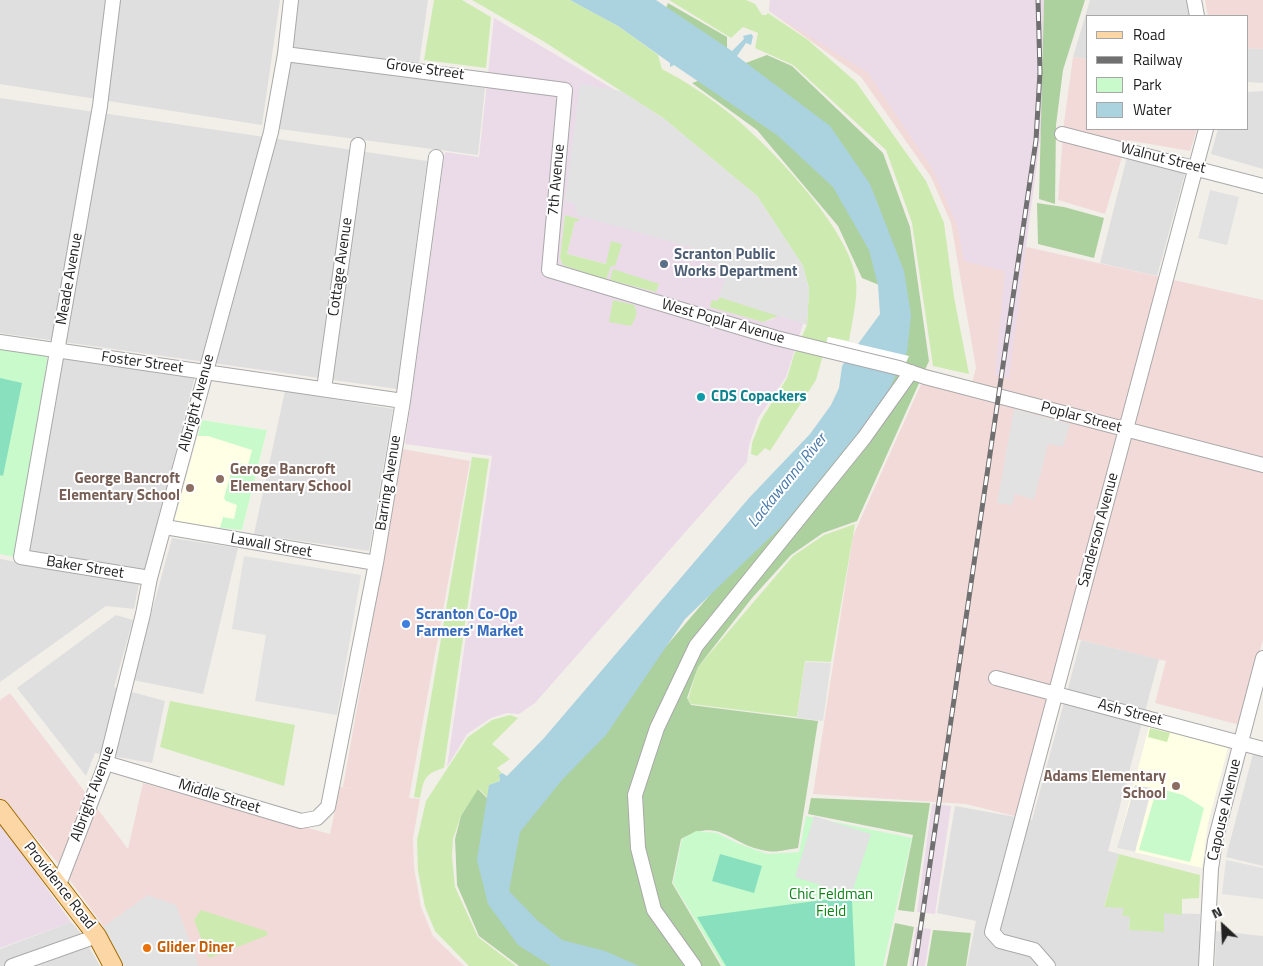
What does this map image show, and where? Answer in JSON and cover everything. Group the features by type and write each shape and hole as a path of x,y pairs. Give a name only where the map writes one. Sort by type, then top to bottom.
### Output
{"main road":[{"name":"Providence Road","path":"0,808 97,936 113,966"}],"street":[{"name":"Meade Avenue","path":"21,557 100,106 113,0"},
{"name":"Albright Avenue","path":"58,887 106,764 144,614 150,578 166,527 205,372 271,132 285,54 291,0"},
{"path":"1194,0 1197,15"},
{"name":"Grove Street","path":"285,54 373,63 565,90"},
{"name":"7th Avenue","path":"549,270 565,90"},
{"name":"Sanderson Avenue","path":"1048,966 1034,950 1000,942 992,932 1206,130"},
{"name":"Walnut Street","path":"1062,134 1196,167 1263,186"},
{"name":"Cottage Avenue","path":"324,389 358,145"},
{"name":"Barring Avenue","path":"328,806 376,563 403,400 436,157"},
{"name":"West Poplar Avenue","path":"549,270 776,338 905,370"},
{"name":"Foster Street","path":"0,342 403,400"},
{"path":"694,966 654,910 638,848 636,795 657,728 696,646 864,438 905,370"},
{"name":"Poplar Street","path":"905,370 1125,430 1263,465"},
{"name":"Lawall Street","path":"166,527 376,563"},
{"name":"Baker Street","path":"21,557 150,578"},
{"name":"Capouse Avenue","path":"1206,966 1214,850 1263,658"},
{"name":"Ash Street","path":"996,678 1263,749"},
{"name":"Middle Street","path":"106,764 301,821 317,818 328,806"},
{"path":"12,966 97,936"}],"shaded area":[{"path":"0,0 280,0 262,125 0,84"},
{"path":"296,0 428,0 417,78 485,88 478,155 279,129"},
{"path":"770,0 1030,0 1009,243 1263,300 1263,639 1240,725 1155,703 1166,661 1065,636 1018,817 966,804 813,794 853,536 922,382 969,393 976,368 951,223 931,177 861,77 769,11"},
{"path":"770,0 1044,0 1041,132 1009,378 995,375 1005,271 964,261 957,225 933,170 868,73 769,11"},
{"path":"1090,0 1187,0 1189,15 1086,15 1086,59 1073,57"},
{"path":"1205,0 1263,0 1263,49 1248,48 1248,15 1208,15"},
{"path":"494,18 620,93 804,321 786,377 758,418 749,445 747,462 535,703 519,714 507,713 491,718 467,734 447,767 492,456 405,444 445,152 479,157","holes":["565,215 575,221 567,254 614,266 563,265 560,258","610,280 659,284 656,292","719,297 775,318 763,322 718,302"]},
{"path":"1248,48 1263,49 1263,83 1248,82"},
{"path":"1073,57 1086,59 1086,130 1197,130 1190,151 1127,140 1105,214 1058,200 1064,123"},
{"path":"580,84 621,91 663,118 757,196 803,266 809,289 807,325 719,297 728,269 695,259 697,249 580,216 575,210 574,203 565,201"},
{"path":"1263,91 1263,169 1211,154 1218,130 1248,130 1248,92"},
{"path":"0,98 427,161 397,389 0,333"},
{"path":"1127,157 1185,173 1157,276 1100,263"},
{"path":"1210,190 1239,197 1227,245 1198,238"},
{"path":"62,359 195,376 146,570 28,551"},
{"path":"285,391 393,409 369,551 254,534"},
{"path":"1014,409 1070,424 1063,447 1048,444 1034,500 1015,494 1012,505 997,503"},
{"name":"Geroge Bancroft Elementary School","path":"202,420 267,430 242,530 174,522"},
{"path":"403,449 470,461 409,798 420,799 413,838 414,868 421,907 433,936 464,966 122,966 101,923 56,861 3,800 0,799 0,700 10,693 128,849 143,783 330,834 340,787 353,789 343,787"},
{"path":"172,538 238,548 203,694 133,680"},
{"path":"244,556 361,575 337,715 255,701 266,635 232,629"},
{"path":"0,559 139,584 134,609 106,606 0,682"},
{"path":"116,615 133,620 114,687 165,701 152,763 95,753 86,776 17,688"},
{"path":"1081,640 1159,659 1108,851 1119,854 1104,906 1124,908 1130,917 1129,930 1164,913 1200,914 1199,966 967,966 976,921 937,913 955,806 1032,820"},
{"path":"805,662 831,663 823,721 797,718"},
{"name":"Adams Elementary School","path":"1150,723 1229,744 1208,823 1202,868 1117,848"},
{"path":"1253,754 1263,757 1263,866 1226,857"},
{"path":"1135,785 1152,788 1135,852 1117,848"},
{"path":"932,804 951,806 935,914 917,912"},
{"path":"814,816 871,834 851,895 795,877"},
{"path":"0,823 71,922 0,948"},
{"path":"1226,860 1263,868 1263,899 1222,894"},
{"path":"148,895 176,905 199,966 122,966 103,927"},
{"path":"71,922 80,932 100,966 0,966 0,949"},
{"path":"916,927 931,929 925,966 910,966"},
{"path":"1216,931 1263,936 1263,966 1215,966"}],"green space":[{"path":"434,0 462,0 491,17 486,68 424,60"},
{"path":"472,0 570,0 618,26 658,55 662,69 705,95 729,113 765,145 805,189 840,237 851,260 856,280 855,303 849,341 828,337 816,380 770,451 765,448 757,456 751,454 752,443 761,420 787,378 794,355 807,325 809,289 803,266 757,196 663,118 543,41"},
{"path":"669,0 746,0 755,4 762,15 768,13 808,40 856,82 926,181 944,223 954,297 969,374 933,366 912,223 886,150 793,65 755,48 758,33 743,27 731,38"},
{"path":"1044,0 1085,0 1063,70 1056,125 1055,204 1039,199"},
{"path":"668,3 727,37 727,49 664,13"},
{"path":"767,55 792,66 883,153 910,227 929,361 857,521 823,533 791,555 752,598 698,667 687,698 691,705 818,721 798,848 767,851 754,848 725,834 706,830 681,839 672,883 721,966 519,966 479,936 457,885 455,839 461,816 478,789 490,801 651,664 801,488 894,291 862,278 838,226 757,130 692,83"},
{"path":"1037,203 1064,207 1104,218 1094,258 1038,244"},
{"path":"565,215 579,219 579,221 575,221 567,254 606,264 611,241 622,244 615,266 611,266 606,280 563,265 560,258"},
{"path":"613,269 659,284 656,292 610,280"},
{"path":"719,297 778,316 763,322 710,307 712,300 718,301"},
{"path":"613,300 634,305 636,313 631,326 609,322"},
{"path":"0,348 48,355 15,557 0,554"},
{"path":"0,378 22,383 3,476 0,475"},
{"path":"202,420 267,430 242,530 220,528 223,517 234,519 237,505 226,501 224,498 234,462 248,465 252,450 208,436 198,436"},
{"path":"472,457 489,459 444,768 426,778 420,798 414,797"},
{"path":"855,524 831,662 805,661 797,717 691,704 688,699 698,667 793,556 824,535"},
{"path":"170,701 295,725 284,786 160,747"},
{"path":"510,715 518,718 492,744 510,759 497,768 502,773 499,775 500,781 489,785 490,800 479,789 461,816 453,839 452,857 455,887 478,937 516,966 469,966 435,931 425,907 418,871 417,840 426,801 468,737 492,720"},
{"path":"1150,728 1170,733 1167,742 1148,737"},
{"path":"1157,788 1183,795 1204,808 1190,862 1139,850"},
{"path":"811,798 930,803 914,912 898,910 913,835 808,814"},
{"name":"Chic Feldman Field","path":"806,816 912,838 883,966 723,966 673,883 682,839 696,831 717,833 767,854 799,852"},
{"path":"720,854 762,866 754,893 712,881"},
{"path":"1119,854 1200,875 1199,898 1182,899 1182,915 1164,913 1164,932 1129,930 1130,917 1122,915 1124,908 1104,907"},
{"path":"845,897 852,901 855,966 726,966 697,917"},
{"path":"201,910 266,931 268,935 209,958 194,920"},
{"path":"895,923 914,927 907,966 886,966"},
{"path":"933,930 971,933 966,966 927,966"}],"water":[{"name":"Lackawanna River","path":"570,0 656,0 732,51 744,39 743,36 751,34 753,36 751,45 746,43 737,56 830,126 870,184 904,271 911,315 907,352 883,402 783,525 685,619 606,735 562,780 520,832 509,891 537,920 562,940 605,951 639,966 551,966 518,945 488,904 477,860 489,785 500,781 499,775 502,773 507,776 544,738 749,498 810,434 831,405 839,388 842,366 880,314 878,285 869,250 833,187 777,135 674,65 670,67 670,63 618,26"}],"pier":[{"path":"828,337 909,356 900,375 823,357"}],"railway":[{"path":"915,966 1036,140 1040,72 1038,0"}],"place":[{"name":"Scranton Public Works Department","path":"664,264"},
{"name":"CDS Copackers","path":"701,397"},
{"name":"Geroge Bancroft Elementary School","path":"220,479"},
{"name":"George Bancroft Elementary School","path":"190,488"},
{"name":"Scranton Co-Op Farmers' Market","path":"406,624"},
{"name":"Adams Elementary School","path":"1176,786"},
{"name":"Glider Diner","path":"147,948"}]}
